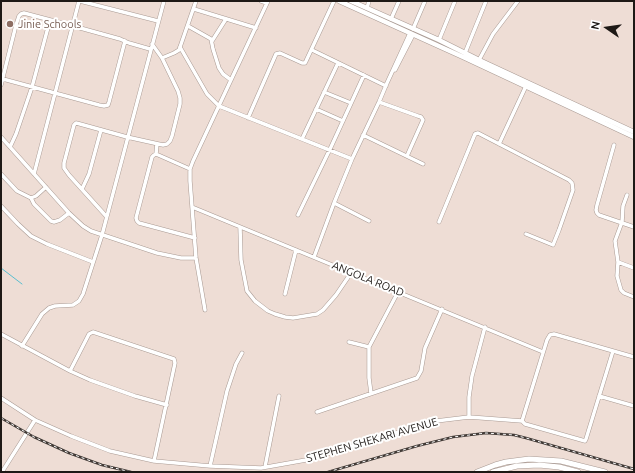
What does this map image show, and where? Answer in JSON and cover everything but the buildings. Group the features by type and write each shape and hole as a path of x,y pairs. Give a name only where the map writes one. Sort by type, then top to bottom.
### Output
{"main road":[{"path":"477,472 506,462 529,459 561,462 605,472"},
{"path":"493,472 512,467 534,465 549,466 578,472"}],"street":[{"path":"34,174 80,1 158,22"},
{"path":"22,346 42,314 49,308 55,306 73,305 79,301 83,294 102,235 150,49 164,1"},
{"path":"162,58 174,54 179,50 196,1"},
{"path":"205,310 196,258 190,169 192,161 268,2 261,1"},
{"path":"248,118 276,54 280,53 305,63 334,1"},
{"path":"339,1 411,34 465,53 634,132"},
{"path":"351,1 439,40 452,49 526,86 634,137"},
{"path":"366,8 369,1"},
{"path":"391,19 398,1"},
{"path":"413,29 425,1"},
{"path":"439,40 455,1"},
{"path":"465,53 486,1"},
{"path":"479,60 493,34 518,1"},
{"path":"194,9 256,28"},
{"path":"1,85 16,25 19,16 24,13 120,39 150,49"},
{"path":"212,41 226,19"},
{"path":"10,147 32,87 50,20"},
{"path":"188,26 210,38 219,68 223,74 231,80"},
{"path":"314,257 352,159 411,34"},
{"path":"3,78 99,105 108,105 124,41"},
{"path":"106,216 64,168 74,125 76,123 163,145 170,141 180,104 180,98 162,58 152,44"},
{"path":"180,47 207,94 219,106 352,159"},
{"path":"312,50 386,86"},
{"path":"302,139 338,63"},
{"path":"298,215 364,75"},
{"path":"499,144 526,86"},
{"path":"324,92 351,103"},
{"path":"379,102 421,117 423,120 407,156"},
{"path":"316,109 343,121"},
{"path":"82,189 89,174 100,130"},
{"path":"439,222 475,134 478,133 569,180 572,185 572,190 553,245 526,234"},
{"path":"363,135 423,164"},
{"path":"1,138 69,213 91,231 157,253 181,258 196,258"},
{"path":"157,144 156,154 152,157 136,218 137,221 139,223 195,238"},
{"path":"614,145 596,210 599,215 634,227"},
{"path":"156,154 190,169"},
{"path":"1,174 17,192 31,198 34,204 51,221 54,222 60,220 69,213"},
{"path":"31,198 36,196 46,187"},
{"path":"627,195 622,222 615,241 618,262 617,276 621,290 624,293 634,297"},
{"path":"334,203 369,221"},
{"path":"1,206 31,236 93,262"},
{"name":"ANGOLA ROAD","path":"192,207 543,352"},
{"path":"240,227 241,260 247,291 255,302 275,314 293,318 317,314 323,310 336,295 351,273"},
{"path":"285,294 296,250"},
{"path":"618,262 634,268"},
{"path":"371,393 369,378 369,347 398,292"},
{"path":"317,412 417,378 421,371 426,348 442,309"},
{"path":"469,417 469,397 472,376 485,327"},
{"path":"70,370 89,334 93,332 174,359 175,363 167,405 154,461"},
{"path":"1,334 90,380 135,396 167,405"},
{"path":"522,421 543,352 550,335 554,334 634,357"},
{"path":"349,342 369,347"},
{"path":"613,351 599,396 634,406"},
{"path":"210,466 227,391 236,364 242,353"},
{"path":"262,469 279,396"},
{"name":"STEPHEN SHEKARI AVENUE","path":"1,398 35,420 110,451 154,461 262,469 306,460 436,421 469,417 522,421 525,424 585,441 599,396"},
{"path":"2,472 35,420"}],"waterway":[{"path":"1,268 22,284"}],"railway":[{"path":"1,418 34,437 69,453 102,465 131,472"},
{"path":"328,472 453,437 486,433 514,435 634,469"}],"place":[{"name":"Jinie Schools","path":"10,24"}]}
